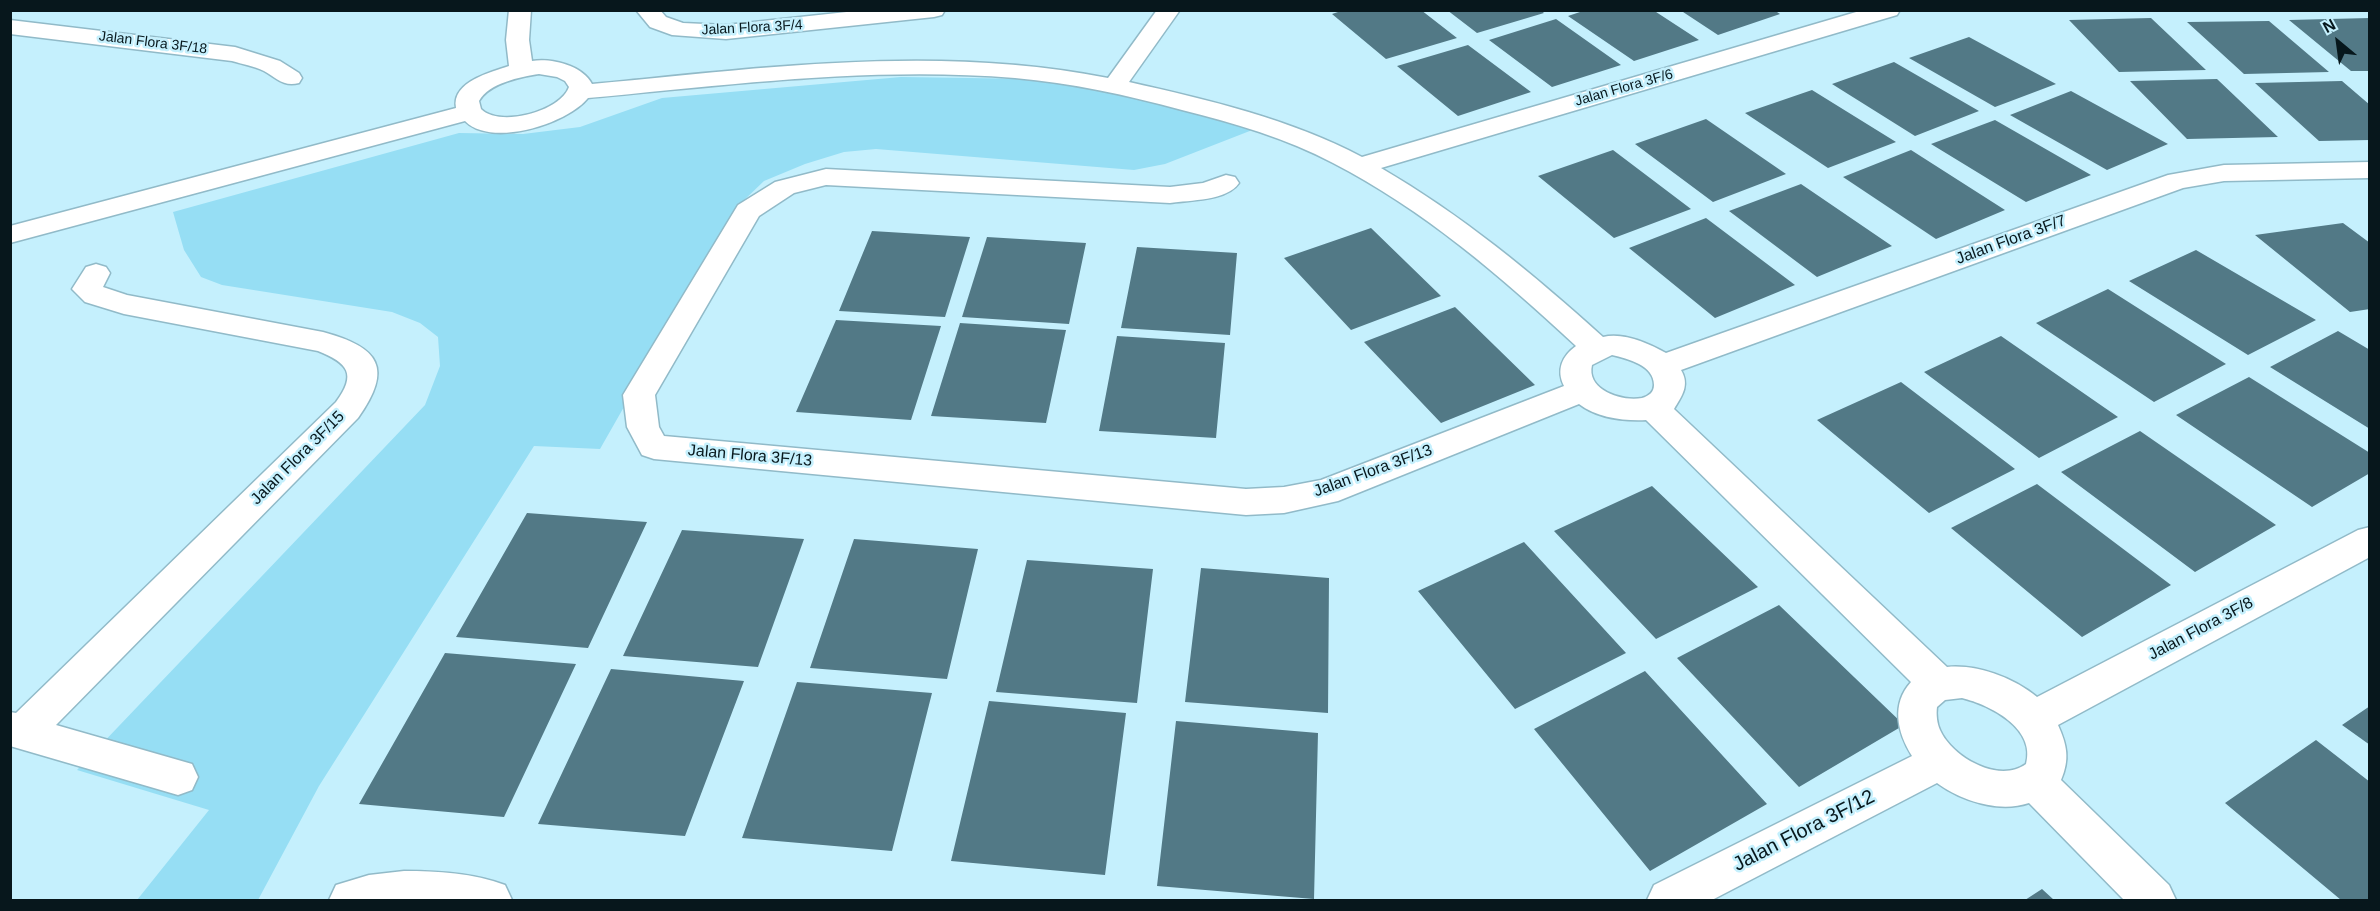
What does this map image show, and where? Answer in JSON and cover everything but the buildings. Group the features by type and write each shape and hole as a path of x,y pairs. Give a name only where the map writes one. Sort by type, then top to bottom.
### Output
{"street":[{"path":"520,10 517,31 518,57 522,69"},
{"name":"Jalan Flora 3F/4","path":"647,10 658,22 680,30 706,32 753,30 934,10"},
{"path":"1115,85 1169,10"},
{"name":"Jalan Flora 3F/6","path":"1360,166 1889,10"},
{"name":"Jalan Flora 3F/18","path":"10,27 235,54 272,66 290,78"},
{"path":"579,92 828,70 896,67 991,69 1115,85 1247,118 1326,149 1360,166 1462,232 1513,272 1596,348"},
{"path":"522,69 567,71 576,77 580,84 579,92 563,109 534,121 509,124 487,123 470,112 468,106 475,91 495,78 522,69"},
{"path":"10,235 470,112"},
{"name":"Jalan Flora 3F/7","path":"1663,365 2177,181 2224,173 2370,170"},
{"name":"Jalan Flora 3F/13","path":"1226,183 1208,190 1170,195 826,177 803,180 771,192 748,211 639,395 643,427 654,447 1246,502 1284,500 1326,492 1584,390"},
{"name":"Jalan Flora 3F/15","path":"17,731 347,410 362,386 363,375 358,364 353,355 342,348 323,342 124,304 95,295 87,290 96,273"},
{"path":"1612,345 1649,354 1663,365 1670,377 1672,390 1665,401 1653,408 1634,411 1614,408 1596,401 1584,390 1576,378 1576,365 1583,355 1596,348 1612,345"},
{"path":"1653,408 1940,685"},
{"name":"Jalan Flora 3F/8","path":"2032,719 2370,540"},
{"path":"1962,682 1987,688 2011,700 2032,719 2044,736 2049,754 2046,770 2036,783 2016,790 1990,789 1964,779 1940,762 1924,743 1916,725 1917,707 1925,693 1940,685 1962,682"},
{"path":"17,731 178,777"},
{"name":"Jalan Flora 3F/12","path":"1669,900 1940,762"},
{"path":"2036,783 2154,900"},
{"path":"351,900 390,892 422,891 490,900"}],"shaded area":[{"path":"901,77 1034,79 1139,97 1260,127 1165,164 1134,170 876,149 844,152 805,164 764,181 739,205 600,449 534,446 319,786 258,900 137,900 209,810 77,770 425,405 440,366 438,337 420,323 392,312 222,285 201,277 184,250 173,212 459,133 523,134 580,127 662,98"}]}
